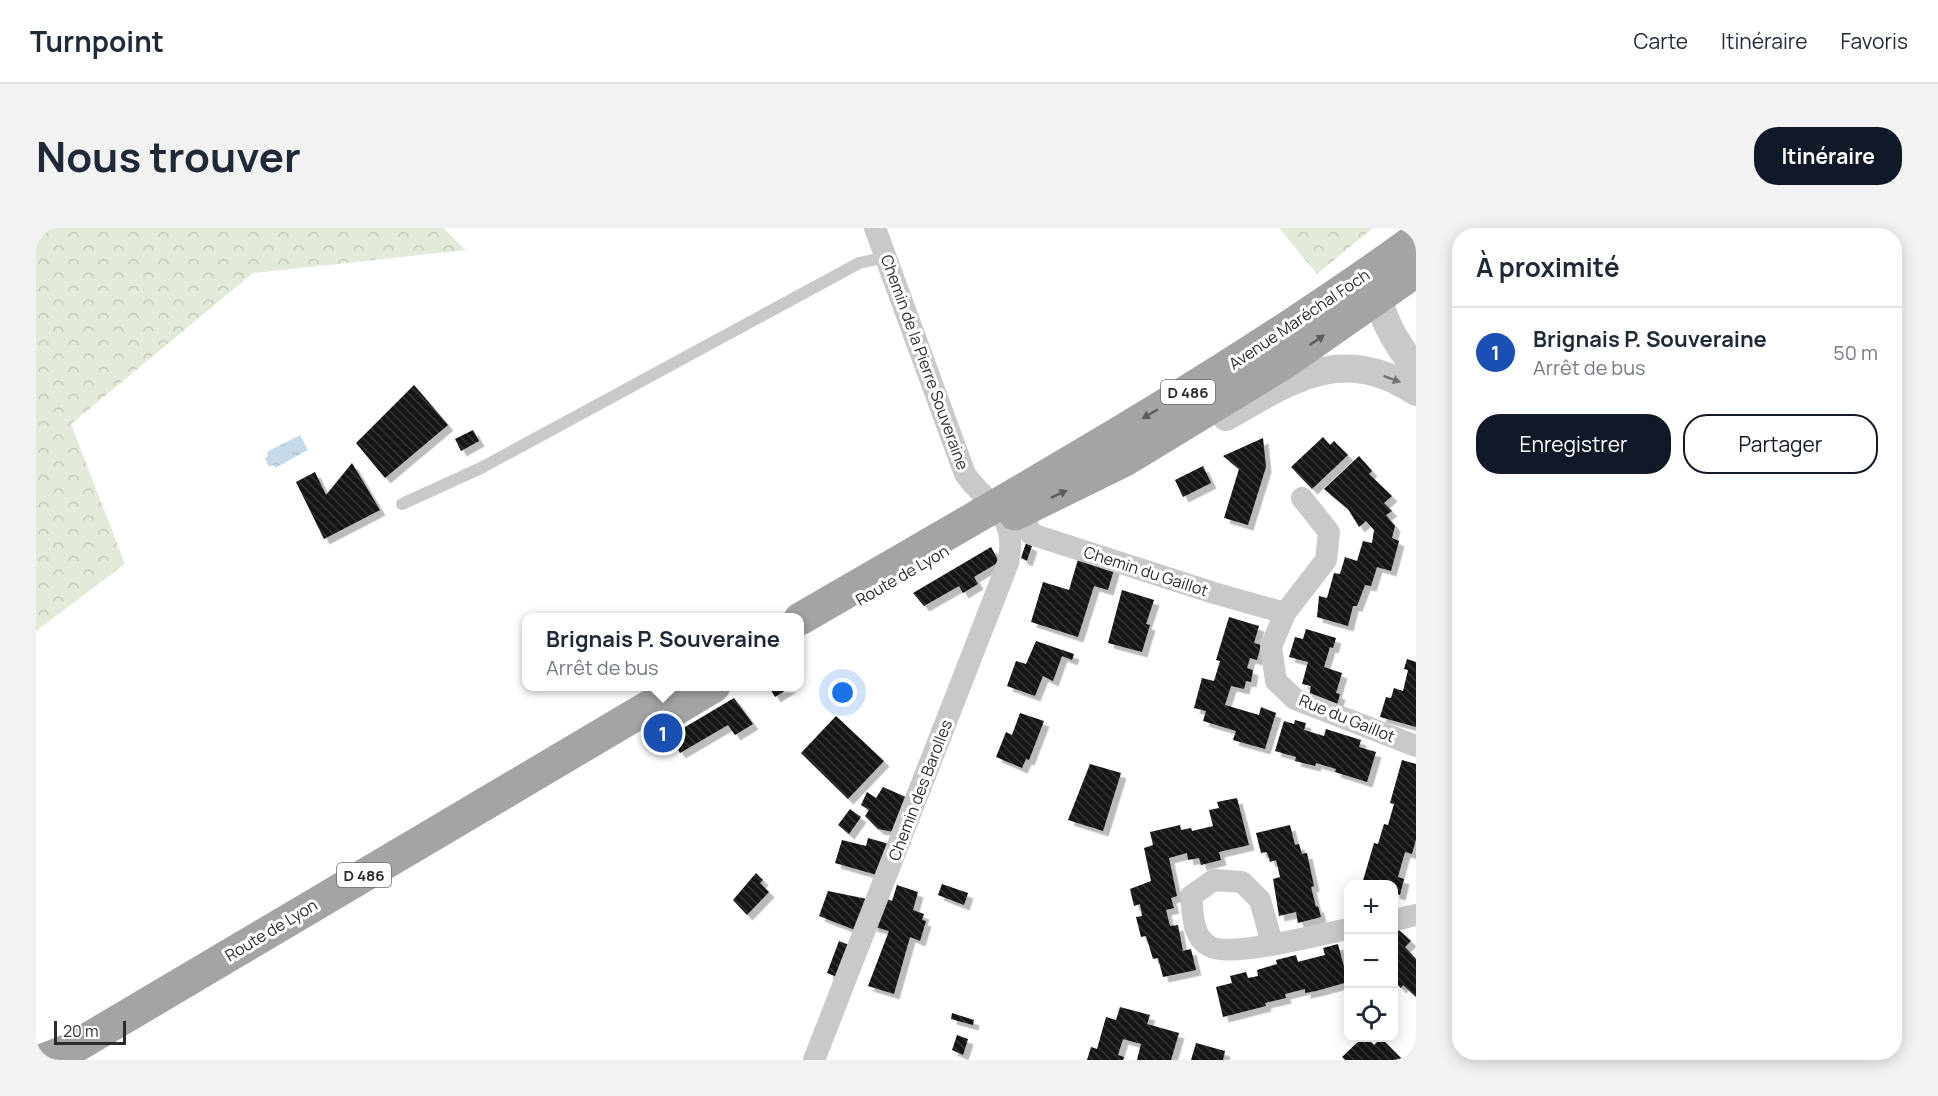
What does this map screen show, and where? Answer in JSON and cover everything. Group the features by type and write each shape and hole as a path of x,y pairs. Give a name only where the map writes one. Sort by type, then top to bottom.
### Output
{"main road":[{"name":"Avenue Maréchal Foch","path":"1007,512 1125,460 1284,363 1398,282 1416,239"},
{"name":"Avenue Maréchal Foch","path":"1007,512 1265,344 1398,282"},
{"name":"Route de Lyon","path":"804,617 1007,512"},
{"name":"Route de Lyon","path":"804,634 1007,512"},
{"name":"Route de Lyon","path":"43,1060 81,1043 677,691"},
{"name":"Route de Lyon","path":"77,1060 707,691"}],"street":[{"name":"Chemin de la Pierre Souveraine","path":"875,228 965,474 977,490 1007,512"},
{"path":"1398,282 1392,338 1416,369"},
{"path":"1125,460 1186,439 1290,380 1315,372 1338,368 1365,371 1401,382 1416,392"},
{"name":"Rue du Gaillot","path":"1302,498 1329,532 1326,560 1286,613 1271,646 1276,681 1295,699 1416,746"},
{"name":"Chemin du Gaillot","path":"1007,512 1031,534 1214,593 1286,613"},
{"name":"Chemin des Barolles","path":"814,1060 1008,563 1012,543 1007,512"},
{"path":"1398,919 1416,915"},
{"path":"1272,944 1344,929"}],"lane":[{"path":"402,504 481,468 859,263 887,257"}],"green space":[{"path":"36,228 443,228 466,250 253,273 71,424 125,564 36,631"},
{"path":"1279,228 1373,228 1317,274"}],"water":[{"path":"300,435 308,450 275,468 274,465 269,467 265,458 268,456 267,452"}],"building":[{"path":"414,385 448,425 385,478 356,443"},
{"path":"473,430 479,441 461,451 455,439"},
{"path":"1323,437 1330,445 1334,441 1348,455 1312,489 1291,467"},
{"path":"1263,438 1266,467 1248,525 1224,518 1239,469 1223,456"},
{"path":"1359,456 1372,471 1369,474 1392,496 1384,503 1392,511 1386,515 1395,526 1392,538 1399,541 1391,571 1377,567 1371,586 1365,585 1357,606 1353,606 1348,626 1317,617 1319,596 1327,598 1334,573 1340,574 1345,557 1357,561 1363,541 1372,543 1374,530 1366,521 1359,527 1348,509 1324,489"},
{"path":"352,463 380,510 324,539 296,482 315,472 326,495"},
{"path":"1203,466 1211,483 1183,497 1175,480"},
{"path":"1026,543 1032,546 1027,561 1021,558"},
{"path":"991,547 999,562 974,577 978,584 963,593 959,586 924,606 913,593"},
{"path":"1079,556 1115,566 1108,590 1094,586 1078,637 1031,622 1043,582 1069,590"},
{"path":"1122,590 1154,600 1146,624 1150,625 1142,652 1108,643"},
{"path":"1229,617 1259,626 1254,643 1261,645 1257,660 1250,658 1247,668 1253,670 1251,682 1246,681 1244,689 1231,686 1225,705 1259,715 1261,707 1276,713 1265,749 1233,740 1236,731 1203,721 1206,711 1194,708 1202,678 1214,681 1220,661 1216,660"},
{"path":"1306,629 1336,638 1333,648 1330,647 1324,667 1342,673 1336,693 1340,694 1337,705 1309,697 1311,686 1302,684 1308,662 1289,657 1295,637 1303,639"},
{"path":"1036,641 1074,654 1072,660 1062,656 1053,681 1043,676 1035,696 1007,686 1016,661 1026,664"},
{"path":"1407,659 1416,662 1416,727 1380,717 1386,697 1391,698 1394,688 1403,691 1408,670 1404,669"},
{"path":"771,691 785,691 775,697"},
{"path":"734,698 753,724 735,735 728,725 680,753 670,736"},
{"path":"1020,713 1044,721 1029,760 1026,759 1022,768 996,757 1006,732 1012,735"},
{"path":"836,716 884,761 848,799 801,753"},
{"path":"1295,720 1306,723 1304,730 1324,736 1326,729 1361,740 1359,747 1376,752 1367,782 1335,772 1336,769 1316,763 1315,766 1295,761 1296,757 1275,751 1284,721 1294,724"},
{"path":"1402,760 1416,764 1416,839 1412,854 1405,852 1398,877 1404,879 1400,895 1398,894 1398,880 1363,880 1374,843 1378,844 1384,824 1388,825 1394,804 1390,803"},
{"path":"1090,764 1121,773 1103,831 1068,820"},
{"path":"883,787 908,798 894,832 878,829 865,816 869,810 861,805 867,792 876,798"},
{"path":"1237,798 1249,845 1219,852 1221,860 1201,865 1199,858 1188,860 1187,853 1169,858 1177,896 1171,898 1174,908 1166,910 1170,926 1178,925 1183,951 1191,949 1196,970 1163,977 1158,958 1153,959 1146,936 1141,937 1136,917 1142,916 1140,904 1134,906 1130,889 1151,881 1144,848 1153,845 1150,832 1180,825 1181,830 1191,828 1192,831 1213,826 1209,810 1219,808 1217,802"},
{"path":"850,809 861,817 849,834 838,825"},
{"path":"1290,825 1295,845 1299,844 1302,854 1307,853 1314,886 1311,887 1321,917 1298,923 1296,912 1279,916 1273,879 1280,877 1276,860 1270,862 1267,852 1261,853 1256,833"},
{"path":"868,838 889,844 877,875 835,863 842,840 866,846"},
{"path":"756,873 763,880 760,883 769,892 747,915 733,900"},
{"path":"942,884 968,893 964,905 938,895"},
{"path":"897,885 918,892 913,910 924,914 922,920 926,921 920,941 910,937 894,994 868,986 889,931 871,926 883,897 892,901"},
{"path":"828,891 867,899 855,930 819,916"},
{"path":"1398,931 1411,941 1405,947 1416,959 1416,997 1403,985 1401,988 1398,985"},
{"path":"839,941 849,945 837,977 827,973"},
{"path":"1338,944 1344,967 1344,983 1316,991 1305,993 1305,989 1285,994 1286,998 1265,1003 1266,1006 1223,1017 1216,987 1232,983 1230,976 1246,972 1248,978 1258,976 1257,970 1277,964 1276,960 1296,955 1298,962 1325,955 1323,948"},
{"path":"1120,1007 1150,1015 1147,1024 1179,1033 1171,1060 1137,1060 1141,1044 1123,1039 1118,1055 1124,1057 1123,1060 1087,1060 1091,1047 1097,1049 1106,1017 1116,1020"},
{"path":"952,1013 974,1020 973,1025 951,1019"},
{"path":"957,1035 968,1039 963,1055 952,1050"},
{"path":"1358,1042 1371,1042 1374,1045 1377,1042 1385,1042 1403,1060 1345,1060 1342,1057"},
{"path":"1196,1043 1225,1051 1223,1060 1191,1060"}],"place":[{"name":"Brignais P. Souveraine","path":"663,733"}]}
